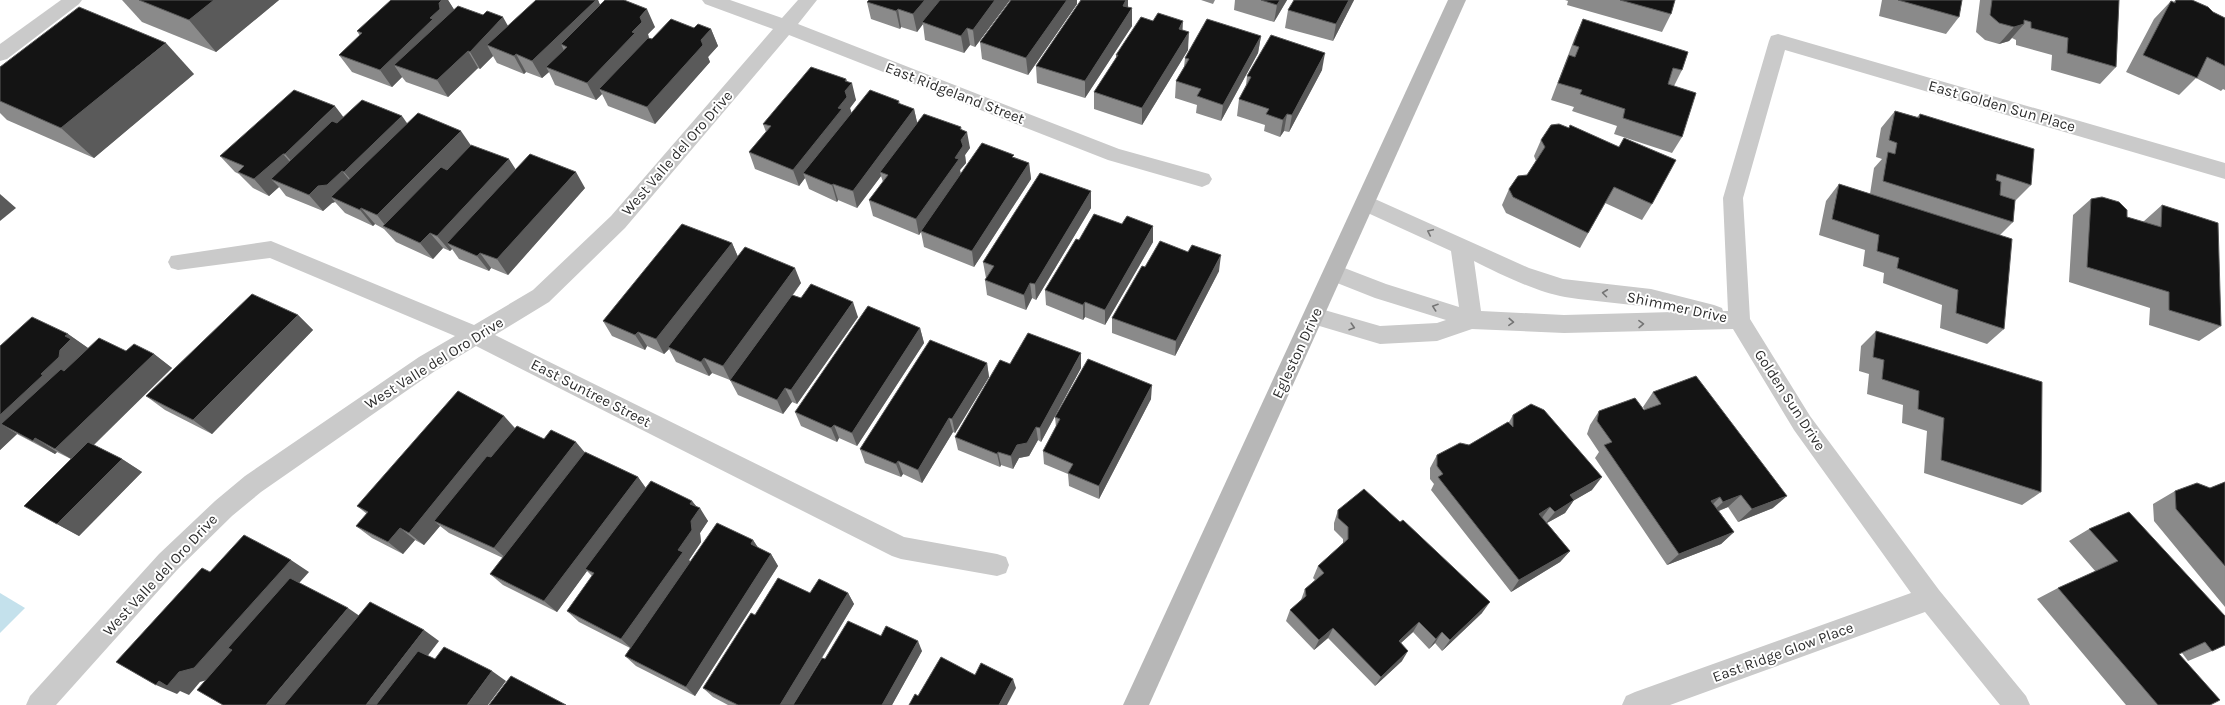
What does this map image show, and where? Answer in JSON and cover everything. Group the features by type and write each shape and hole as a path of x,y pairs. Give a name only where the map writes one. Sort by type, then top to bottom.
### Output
{"street":[{"path":"0,54 73,0"},
{"name":"East Ridgeland Street","path":"711,0 785,26 1115,155 1202,179"},
{"name":"West Valle del Oro Drive","path":"45,703 195,534 227,505 253,484 427,364 477,336 541,296 618,222 808,0"},
{"name":"Egleston Drive","path":"1136,705 1366,203 1457,0"},
{"name":"East Golden Sun Place","path":"1778,41 2225,171"},
{"name":"Golden Sun Drive","path":"1778,41 1732,198 1739,320 1802,422 1930,598 2017,705"},
{"name":"Shimmer Drive","path":"1366,203 1522,274 1563,288 1651,298 1739,320"},
{"path":"1461,246 1472,320"},
{"name":"East Suntree Street","path":"178,262 271,249 477,336 901,548 997,565"},
{"name":"Shimmer Drive","path":"1334,273 1383,292 1423,302 1472,320 1564,324 1739,320"},
{"name":"Shimmer Drive","path":"1314,316 1380,335 1437,332 1472,320"},
{"name":"East Ridge Glow Place","path":"1635,705 1930,598"}],"water":[{"path":"0,593 25,608 0,633"}],"building":[{"path":"139,0 214,0 189,20"},
{"path":"391,0 442,0 439,3 440,9 430,18 433,19 380,70 339,55 362,33 357,31"},
{"path":"536,0 596,0 532,61 516,54 514,56 487,45"},
{"path":"605,0 624,0 647,9 640,17 642,22 632,32 635,33 587,83 546,67 567,47 561,44"},
{"path":"869,0 925,0 913,14 898,9 896,11 867,2"},
{"path":"940,0 995,0 973,30 967,28 961,36 922,22"},
{"path":"1011,0 1067,0 1026,58 980,42"},
{"path":"1081,0 1126,0 1123,6 1132,8 1085,81 1036,66"},
{"path":"1261,0 1280,0 1277,5"},
{"path":"1294,0 1349,0 1336,24 1288,10"},
{"path":"1620,0 1675,0 1671,14"},
{"path":"1898,0 1962,0 1959,17"},
{"path":"1992,0 2119,0 2116,67 2067,53 2068,38 2031,28 2031,22 2024,20 2024,24 2014,27 1999,23 1990,15"},
{"path":"2176,0 2192,0 2208,7 2213,12 2225,18 2225,66 2207,57 2197,78 2143,55 2171,1 2175,3"},
{"path":"458,6 483,15 487,11 503,17 470,52 468,51 437,80 394,65"},
{"path":"79,7 166,43 61,128 0,101 0,67"},
{"path":"1158,13 1183,21 1179,29 1189,32 1142,108 1094,92 1141,17 1153,21"},
{"path":"671,19 694,28 698,24 711,29 701,40 703,45 647,107 599,89 648,38 652,39"},
{"path":"1207,19 1261,36 1223,105 1197,96 1201,89 1176,81 1189,59 1185,58"},
{"path":"1583,19 1688,52 1682,70 1673,68 1668,84 1696,93 1682,137 1623,118 1625,109 1580,94 1582,90 1558,83 1569,55 1575,57 1579,47 1573,45"},
{"path":"1271,35 1325,53 1292,115 1287,114 1283,120 1266,114 1269,109 1239,99 1251,77 1247,76"},
{"path":"811,67 846,79 845,81 852,83 845,91 847,97 838,108 842,109 793,170 749,152 771,126 763,124"},
{"path":"294,90 335,106 285,154 283,154 254,179 238,172 244,166 220,156"},
{"path":"870,90 899,101 898,103 914,109 853,191 833,184 832,185 803,173"},
{"path":"362,100 402,116 344,172 342,171 327,185 318,186 309,195 271,179 332,121 337,123"},
{"path":"1895,111 1919,118 1920,114 2034,149 2031,185 1997,174 1996,180 2001,182 2000,195 2015,200 2013,222 1883,181 1888,152 1895,154 1897,143 1889,140"},
{"path":"418,113 461,131 377,215 361,208 360,210 331,197"},
{"path":"924,114 961,127 960,129 967,132 961,140 963,146 955,158 959,159 916,219 869,200 888,175 880,172"},
{"path":"1559,124 1569,128 1570,125 1619,147 1624,138 1676,160 1652,204 1614,187 1588,233 1513,197 1509,189 1518,176 1527,175 1545,147 1541,140 1551,125"},
{"path":"982,143 1014,155 1012,157 1029,163 972,251 921,231"},
{"path":"471,145 509,159 437,236 430,233 420,243 383,226 441,167 447,170"},
{"path":"530,154 576,172 497,259 480,253 477,256 447,243"},
{"path":"1040,173 1091,191 1035,284 1030,283 1024,295 985,280 994,266 983,262"},
{"path":"1839,184 2012,239 2004,329 1956,313 1958,290 1897,268 1899,258 1877,251 1879,235 1832,219"},
{"path":"2102,197 2119,202 2127,210 2127,217 2161,227 2162,205 2218,223 2221,326 2169,310 2169,292 2087,267 2091,199"},
{"path":"1094,214 1122,224 1127,216 1153,226 1105,310 1085,302 1083,305 1045,290 1076,239 1079,240"},
{"path":"682,224 732,243 656,339 638,332 635,335 603,321"},
{"path":"1160,241 1188,252 1192,245 1221,255 1176,341 1112,318 1142,266 1145,267"},
{"path":"745,247 795,268 723,366 704,358 701,362 668,347"},
{"path":"811,284 853,302 791,390 785,388 777,400 730,380 792,295 801,298"},
{"path":"252,294 298,315 193,420 146,396"},
{"path":"868,306 920,328 852,433 834,425 831,428 795,412"},
{"path":"32,317 68,334 65,336 71,339 60,350 59,357 41,374 43,375 0,415 0,346"},
{"path":"1876,331 2042,382 2041,492 1941,460 1944,418 1918,409 1919,391 1882,379 1884,360 1873,357"},
{"path":"1028,333 1081,353 1040,428 1036,427 1027,443 1017,445 1011,456 998,452 997,454 955,437 1000,360 1010,364"},
{"path":"99,338 126,351 134,344 154,354 55,449 35,438 33,441 1,424 61,369 64,371"},
{"path":"930,340 987,363 952,419 949,418 918,470 898,461 896,464 860,449"},
{"path":"1088,359 1152,385 1099,486 1068,473 1073,464 1043,451 1060,419 1055,417"},
{"path":"1696,376 1787,496 1752,509 1741,495 1723,502 1720,497 1711,501 1734,532 1679,554 1604,445 1612,442 1597,421 1599,411 1635,398 1644,410 1661,404 1653,392"},
{"path":"458,391 504,416 409,533 400,528 388,542 356,526 368,512 357,506"},
{"path":"1531,404 1544,410 1602,477 1570,495 1574,500 1555,512 1550,507 1539,514 1570,551 1519,580 1438,477 1443,474 1437,466 1437,455 1460,443 1469,445 1508,422 1513,427 1513,415"},
{"path":"517,426 544,439 551,430 576,442 494,548 434,521 487,456 491,457"},
{"path":"88,442 122,459 57,524 24,506"},
{"path":"585,452 638,477 544,601 490,574"},
{"path":"651,481 692,501 690,504 700,508 691,521 692,530 678,550 683,552 621,639 567,611 594,573 585,569"},
{"path":"2225,482 2225,566 2176,509 2175,491 2197,483 2210,488"},
{"path":"1364,489 1400,522 1403,520 1490,602 1450,640 1442,632 1436,639 1419,622 1399,641 1408,651 1381,677 1333,628 1319,640 1290,610 1306,596 1305,589 1324,573 1318,566 1348,539 1348,527 1338,518 1338,510"},
{"path":"2129,512 2225,616 2225,645 2212,651 2205,642 2179,654 2220,700 2210,705 2158,705 2058,588 2118,561 2089,529"},
{"path":"717,523 753,540 751,544 771,554 686,687 625,656"},
{"path":"244,535 291,560 194,668 179,672 167,686 159,681 156,685 116,662 202,568 210,572"},
{"path":"290,578 348,608 266,705 223,705 197,690 232,650 228,648"},
{"path":"778,578 810,593 819,579 848,593 780,705 738,705 703,688 751,613 755,615"},
{"path":"370,602 424,630 366,705 284,705"},
{"path":"848,621 881,636 886,626 918,641 882,705 793,705 822,658 825,659"},
{"path":"444,647 492,671 467,705 376,705 418,651 435,659"},
{"path":"941,657 975,675 981,663 1013,679 999,705 909,705 915,694 918,696"},
{"path":"511,676 566,705 489,705"}]}
